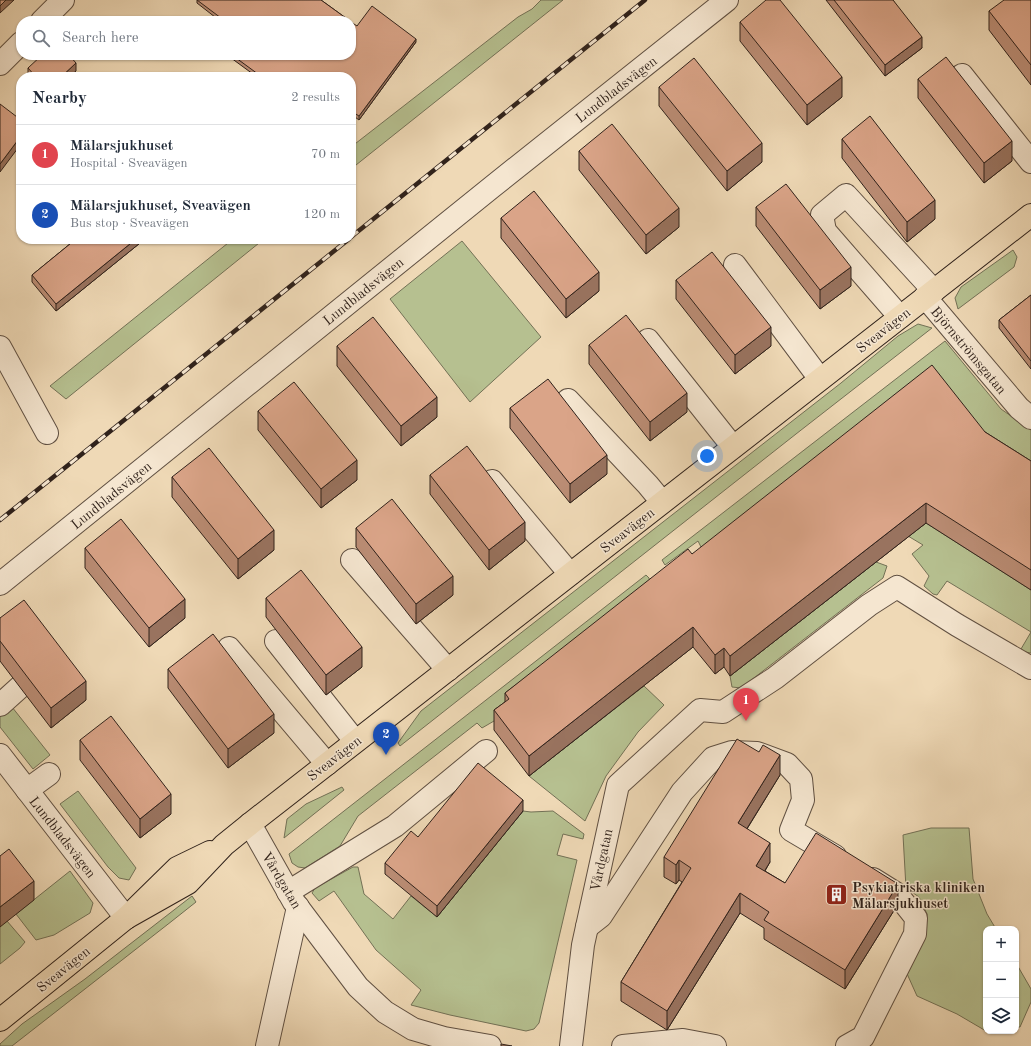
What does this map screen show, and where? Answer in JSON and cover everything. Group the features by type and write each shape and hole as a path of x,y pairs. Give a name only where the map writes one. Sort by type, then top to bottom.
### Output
{"main road":[{"name":"Sveavägen","path":"0,1020 126,918 188,883 224,845 250,824 1031,214"}],"street":[{"path":"47,16 63,0"},
{"name":"Lundbladsvägen","path":"0,584 492,186 727,0"},
{"path":"0,64 16,48"},
{"path":"962,75 1031,162"},
{"name":"Björnströmsgatan","path":"900,317 825,231 822,215 846,194 930,294 1014,402 1031,418"},
{"path":"735,264 820,379"},
{"path":"648,340 733,447"},
{"path":"0,347 47,433"},
{"path":"568,400 648,485 662,502"},
{"path":"484,472 570,574"},
{"path":"352,560 448,670"},
{"name":"Vårdgatan","path":"571,1046 583,946 618,785 700,710 723,712 775,678 869,605 897,587 957,625 1031,668"},
{"path":"276,641 355,742"},
{"path":"229,648 327,764"},
{"path":"0,705 20,687"},
{"path":"267,1046 288,891 395,826 486,751"},
{"path":"587,927 601,916 682,792 713,758 732,752 757,753 787,764 801,779 802,800 792,830 897,894 916,918 915,934 863,1037 847,1046"},
{"name":"Lundbladsvägen","path":"0,756 126,918"},
{"path":"27,790 49,774"},
{"name":"Vårdgatan","path":"250,824 288,891 358,987 385,1012 434,1040 490,1046"},
{"path":"623,1046 683,1040 715,1046"}],"green space":[{"path":"541,0 563,0 356,165 356,143 518,17 532,9"},
{"path":"462,241 541,337 470,402 390,299"},
{"path":"227,244 258,244 66,399 50,386"},
{"path":"1013,250 1017,257 1014,267 958,309 955,298 961,287"},
{"path":"918,324 932,328 400,746 398,743 421,711 841,383 898,336"},
{"path":"945,341 1001,409 1031,430 1031,481 708,561 698,541 665,565 662,560"},
{"path":"926,523 1031,590 1031,632 947,581 937,595 933,594 924,586 929,576 912,554 923,545 908,536"},
{"path":"876,562 887,566 883,578 741,688 732,687 730,676"},
{"path":"646,575 649,578 653,596 494,721 482,728 477,723 358,816 340,846 305,868 298,867 292,863 289,854"},
{"path":"1031,632 1031,653 1025,652 1021,649"},
{"path":"644,686 664,705 638,732 606,776 585,821 529,776"},
{"path":"12,707 50,755 33,769 0,727 0,715"},
{"path":"342,787 344,790 284,838 287,819 306,804"},
{"path":"78,791 136,868 129,880 119,878 108,867 60,804"},
{"path":"523,811 553,811 584,834 583,839 563,834 557,855 577,860 539,1023 534,1029 526,1031 411,1005 421,990 376,950 334,891 319,901 312,893 315,888 353,867 358,867 364,894 393,919 411,896 437,917"},
{"path":"931,828 969,828 973,879 987,914 994,926 983,926 983,1029 957,1014 917,996 904,967 926,930 927,914 919,897 906,888 903,835"},
{"path":"70,871 93,903 90,913 54,935 36,940 16,914"},
{"path":"192,896 196,902 12,1046 0,1046 0,1044 22,1024 85,979"},
{"path":"7,921 25,942 20,948 0,964 0,926"},
{"path":"1019,968 1031,989 1031,1002 1020,1027"}],"building":[{"path":"0,0 6,0 0,6"},
{"path":"197,0 321,0 343,16 218,16"},
{"path":"766,0 780,0 842,77 807,105 740,22"},
{"path":"834,0 893,0 922,37 885,65"},
{"path":"1004,0 1031,0 1031,65 989,11"},
{"path":"372,6 416,39 359,116 356,114 356,72 255,72 239,60 356,60 356,25"},
{"path":"946,57 1012,141 984,163 918,79"},
{"path":"694,58 762,143 727,171 659,87"},
{"path":"37,60 73,60 76,63 66,72 32,72 28,68"},
{"path":"0,104 16,116 16,143 0,164"},
{"path":"870,116 935,200 907,222 842,139"},
{"path":"612,124 679,208 646,235 579,151"},
{"path":"786,184 851,267 820,290 756,207"},
{"path":"534,191 599,272 566,299 501,218"},
{"path":"70,244 130,244 56,304 32,275"},
{"path":"712,252 771,327 735,355 676,280"},
{"path":"1031,295 1031,361 999,320"},
{"path":"626,315 687,393 650,422 589,345"},
{"path":"373,317 437,397 401,426 337,346"},
{"path":"932,365 985,432 1031,461 1031,570 926,503 730,656 724,648 715,655 693,627 529,756 494,710 509,699 505,693 688,549 692,554"},
{"path":"548,379 607,455 570,484 510,408"},
{"path":"294,382 357,460 321,489 258,411"},
{"path":"467,446 525,522 489,550 430,475"},
{"path":"209,448 274,530 238,559 172,477"},
{"path":"392,499 453,576 416,604 356,528"},
{"path":"121,519 185,599 149,628 85,548"},
{"path":"301,570 362,647 326,675 266,598"},
{"path":"24,600 86,681 51,708 0,641 0,618"},
{"path":"213,634 274,714 228,749 168,669"},
{"path":"111,716 171,794 140,819 80,740"},
{"name":"Psykiatriska kliniken Mälarsjukhuset","path":"737,739 759,752 763,745 780,755 738,823 770,843 756,866 785,883 816,833 898,884 845,970 764,920 769,912 740,893 667,1011 621,982 691,868 679,860 676,865 664,857"},
{"path":"478,763 523,800 437,906 385,863 411,831 418,837"},
{"path":"9,849 34,881 0,907 0,856"},
{"path":"501,1044 512,1046 501,1046"}],"railway":[{"path":"356,233 645,0"},
{"path":"0,520 343,244"}],"place":[{"name":"Mälarsjukhuset","path":"746,721"},
{"name":"Mälarsjukhuset, Sveavägen","path":"386,755"},
{"name":"Psykiatriska kliniken Mälarsjukhuset","path":"837,895"}]}
